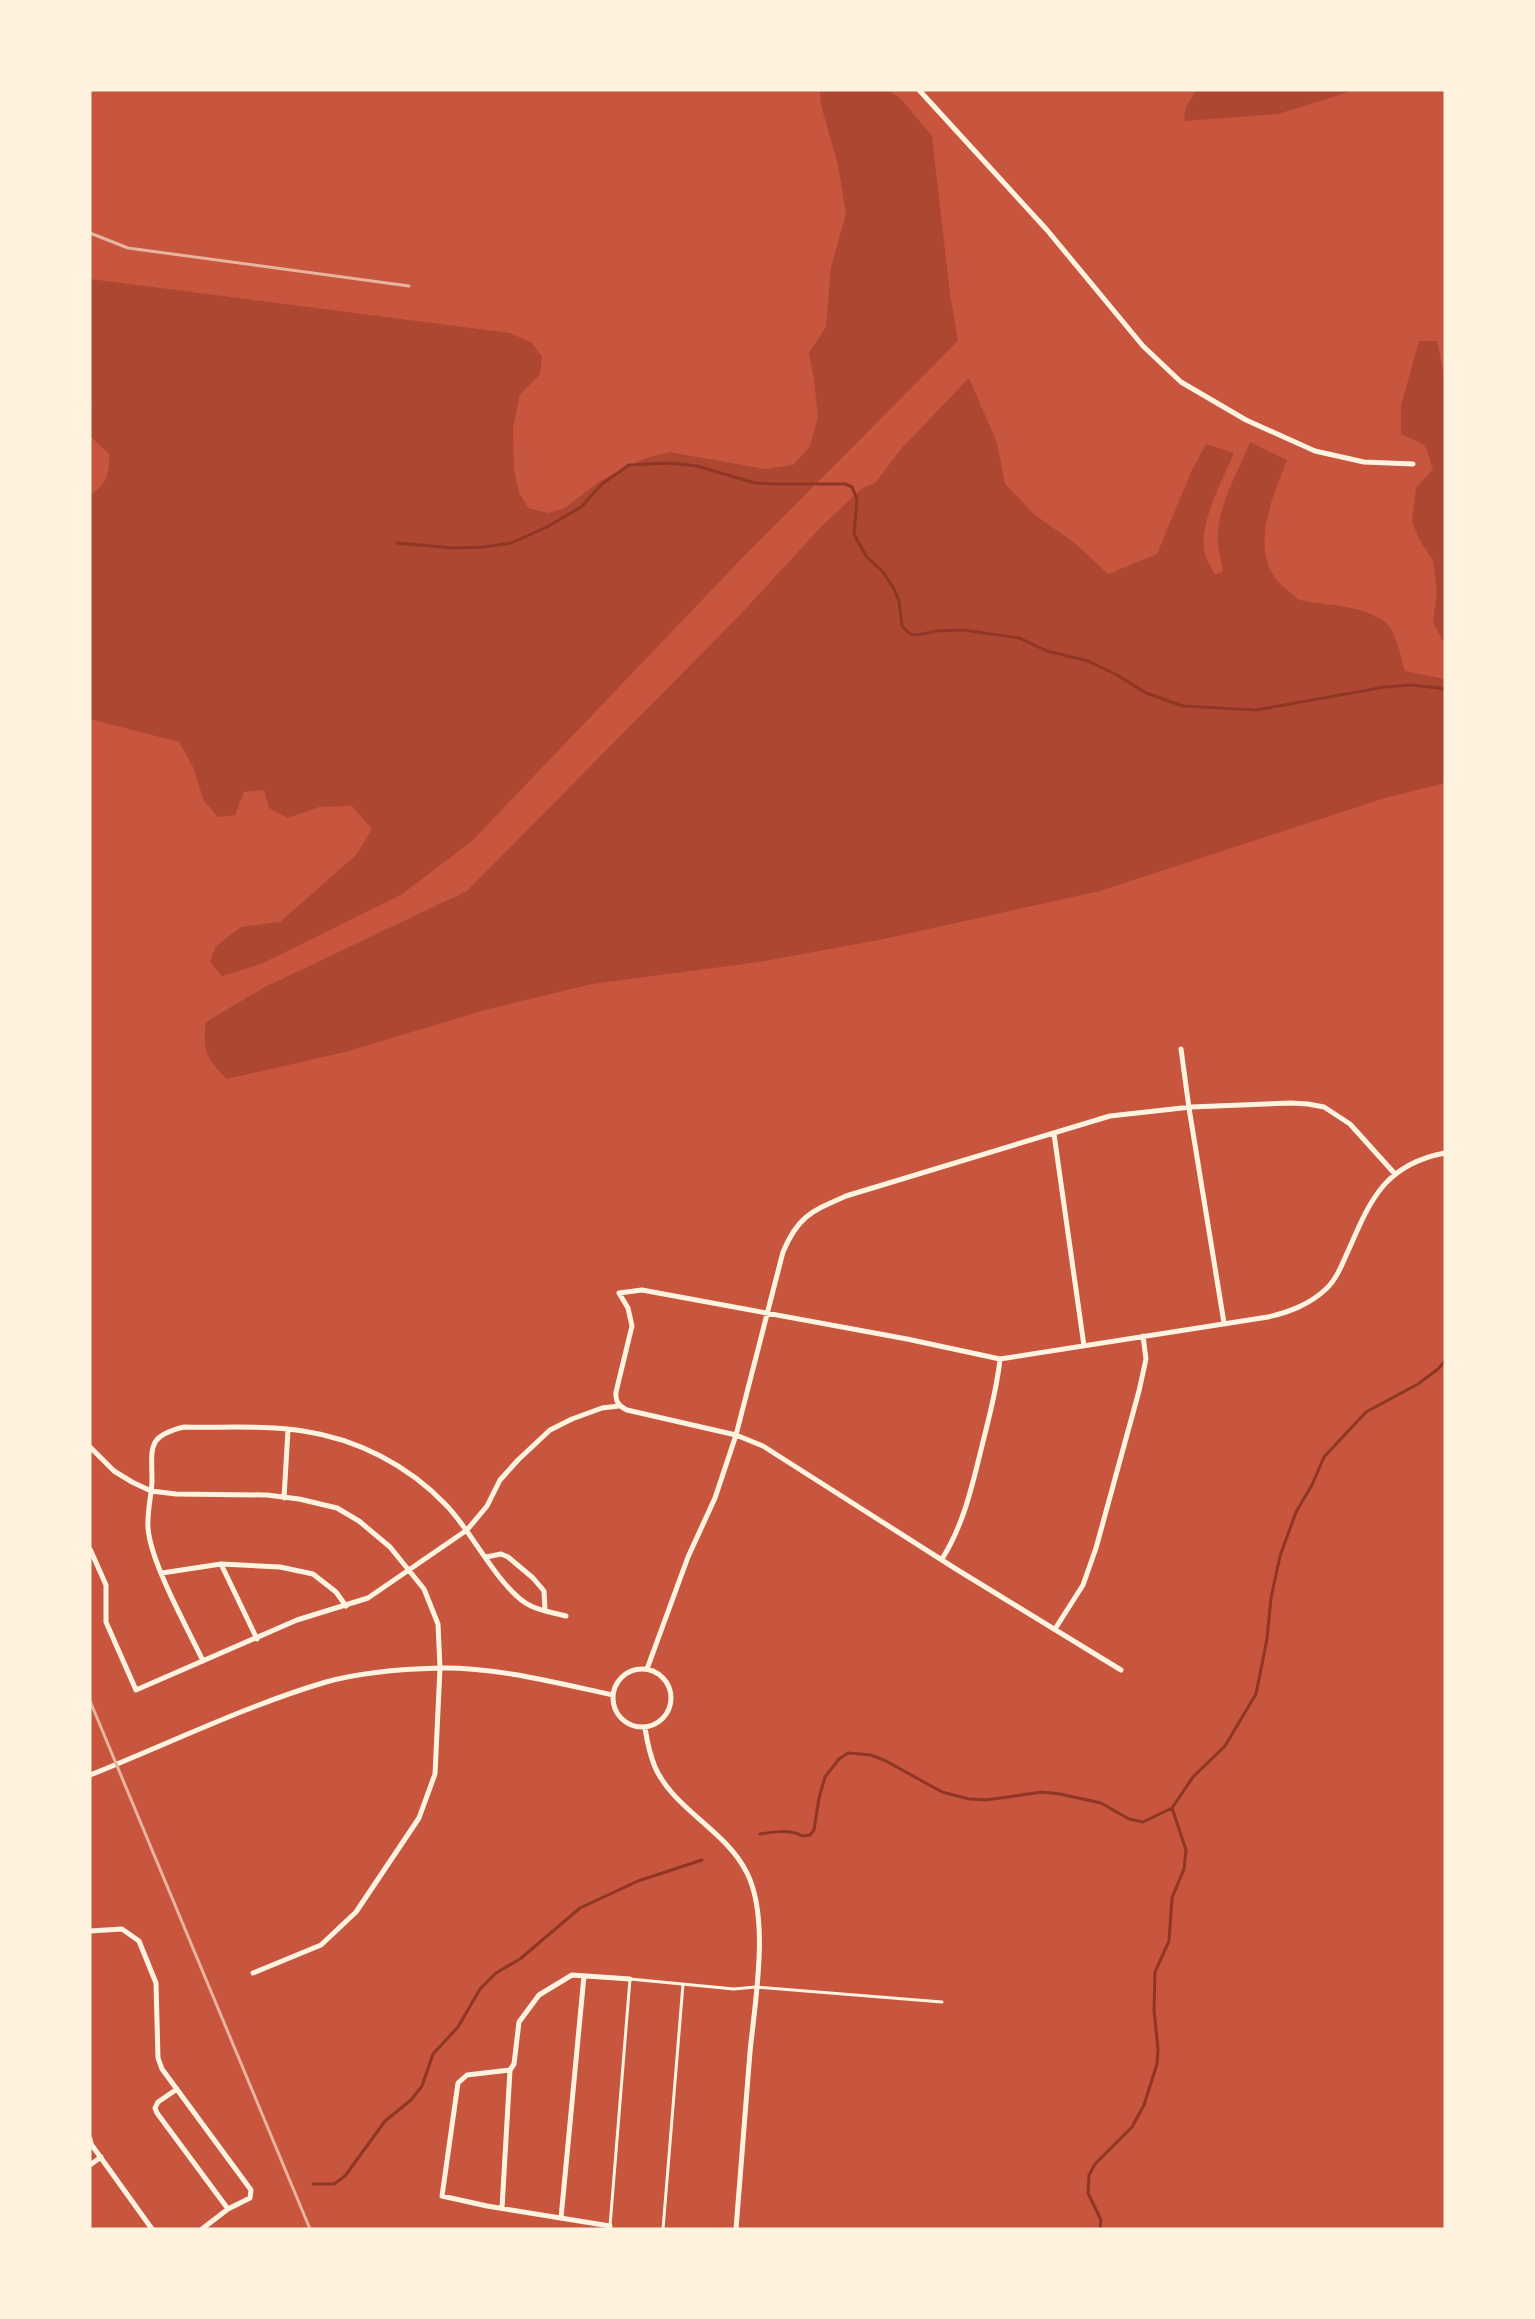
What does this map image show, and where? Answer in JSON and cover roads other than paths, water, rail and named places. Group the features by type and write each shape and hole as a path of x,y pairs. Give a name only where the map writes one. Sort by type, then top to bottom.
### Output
{"street":[{"path":"919,90 1047,230 1143,346 1181,382 1246,420 1315,451 1364,462 1413,464"},
{"path":"1181,1049 1224,1323"},
{"path":"647,1669 688,1557 715,1498 736,1435 777,1271 792,1231 802,1219 820,1207 846,1196 1110,1116 1189,1108 1291,1103 1324,1107 1350,1124 1395,1174"},
{"path":"1054,1134 1084,1346"},
{"path":"619,1406 615,1399 616,1392 632,1326 628,1308 619,1293 642,1290 1000,1359 1290,1312 1306,1304 1328,1287 1344,1260 1377,1191 1395,1174 1416,1160 1445,1153"},
{"path":"1055,1629 1083,1585 1096,1548 1139,1391 1146,1359 1143,1336"},
{"path":"942,1559 956,1537 965,1513 997,1388 1000,1359"},
{"path":"90,1549 106,1585 108,1602 106,1622 136,1690 297,1620 368,1598 467,1530 487,1506 500,1480 550,1430 602,1408 619,1406 627,1410 736,1435 763,1446 1121,1670"},
{"path":"203,1661 162,1573 151,1544 148,1527 152,1452 155,1440 165,1432 184,1427 302,1430 346,1440 369,1449 411,1474 446,1504 506,1585 530,1606 566,1616"},
{"path":"284,1498 288,1430"},
{"path":"90,1447 114,1471 151,1491 176,1494 267,1495 299,1499 337,1508 352,1516 390,1547 424,1589 438,1624 440,1668 435,1774 419,1818 356,1912 321,1945 253,1973"},
{"path":"486,1557 501,1554 508,1557 533,1578 544,1591 544,1610"},
{"path":"162,1573 221,1564 280,1567 313,1574 336,1592 346,1606"},
{"path":"221,1564 257,1639"},
{"path":"90,1775 271,1701 328,1681 385,1671 440,1668 476,1670 539,1679 613,1695"},
{"path":"638,1669 647,1669 664,1678 672,1695 668,1713 662,1720 645,1728 636,1727 620,1718 615,1709 613,1695 617,1683 623,1676 638,1669"},
{"path":"645,1728 656,1770 688,1809 715,1831 736,1854 748,1874 758,1907 756,1987 736,2229"},
{"path":"90,1931 122,1929 139,1941 156,1983 158,2058 162,2069 251,2190 250,2198 228,2209 202,2229"},
{"path":"502,2208 510,2070 514,2064 519,2022 539,1995 572,1976 630,1979"},
{"path":"561,2218 584,1976"},
{"path":"510,2070 468,2075 458,2083 442,2196 610,2226"},
{"path":"177,2089 158,2102 155,2108 228,2209"},
{"path":"90,2139 100,2157 152,2229"},
{"path":"90,2165 100,2157"}],"lane":[{"path":"610,2226 630,1979 734,1989 756,1987 942,2002"},
{"path":"663,2229 683,1984"}],"waterway":[{"path":"397,543 453,548 511,543 547,527 581,507 602,484 629,465 667,463 697,466 755,483 845,484 852,487 857,499 854,534 866,556 883,572 894,589 899,601 902,626 910,634 963,630 1019,638 1047,651 1088,661 1146,693 1183,706 1256,710 1385,687 1412,685 1445,690"},
{"path":"760,1834 792,1832 802,1836 810,1835 814,1830 825,1777 839,1759 848,1753 871,1755 942,1792 969,1799 986,1800 1042,1792 1060,1794 1101,1803 1129,1819 1143,1822 1172,1808 1193,1777 1225,1746 1256,1694 1280,1556 1296,1512 1312,1485 1324,1457 1366,1412 1418,1384 1445,1361"},
{"path":"1100,2229 1101,2220 1088,2193 1089,2175 1095,2164 1132,2127 1144,2105 1157,2064 1158,2049 1154,2010 1155,1972 1169,1941 1172,1898 1184,1869 1186,1850 1172,1808"},
{"path":"313,2184 334,2184 345,2176 385,2121 411,2100 422,2086 433,2054 458,2027 480,1989 496,1973 520,1959 580,1908 638,1881 702,1860"}],"railway":[{"path":"90,233 128,248 409,286"},
{"path":"90,1701 310,2229"}]}
